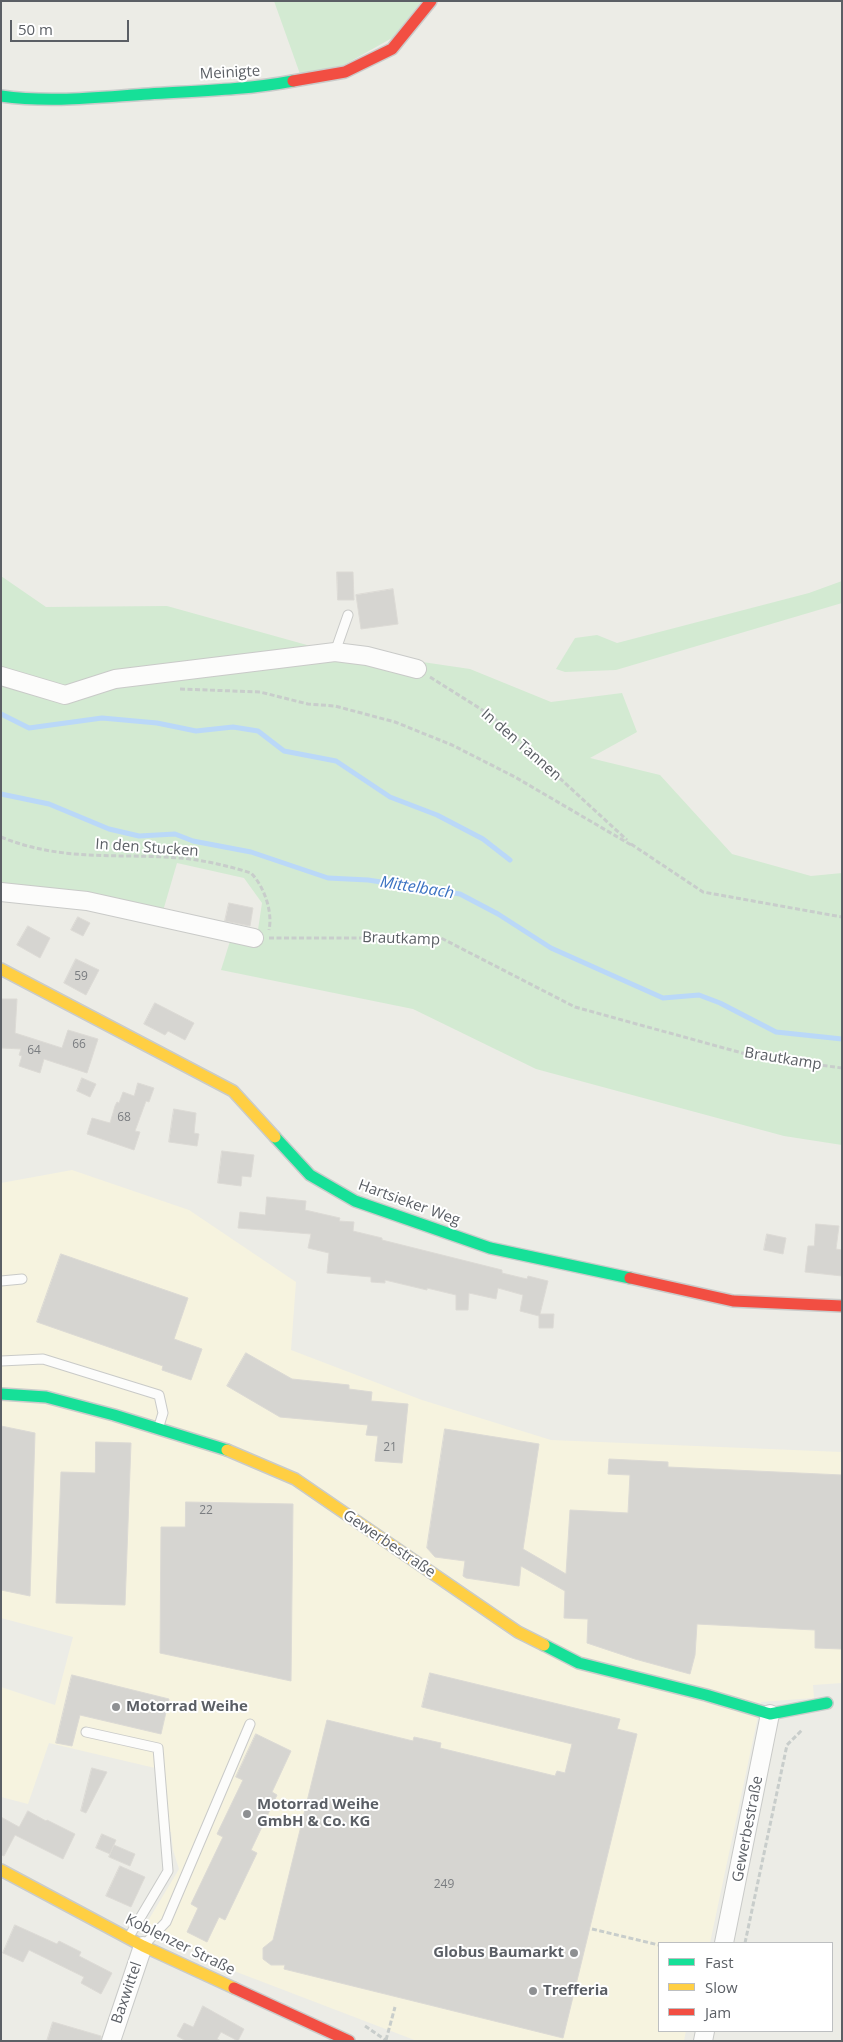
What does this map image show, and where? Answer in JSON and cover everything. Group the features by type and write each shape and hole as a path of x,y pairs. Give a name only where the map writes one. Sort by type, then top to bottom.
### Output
{"street":[{"name":"Meinigte","path":"1,96 29,100 88,98 260,87 345,72 392,49 431,1"},
{"path":"1,676 65,695 115,679 335,652 367,656 417,669"},
{"path":"1,892 87,901 260,938"},
{"name":"Hartsieker Weg","path":"1,969 233,1091 310,1175 354,1201 490,1248 733,1301 842,1306"},
{"name":"Gewerbestraße","path":"1,1394 46,1397 158,1428 226,1450 295,1479 518,1632 579,1663 662,1683 770,1714 827,1702"},
{"name":"Gewerbestraße","path":"724,1942 770,1714"},
{"name":"Koblenzer Straße","path":"1,1870 136,1942 348,2041"},
{"name":"Baxwittel","path":"111,2041 136,1942"}],"lane":[{"path":"335,652 348,615"},
{"path":"1,1281 22,1279"},
{"path":"1,1361 43,1359 159,1395 163,1413 158,1428"},
{"path":"136,1942 166,1922 250,1724"},
{"path":"86,1732 158,1748 168,1871 136,1942"}],"path":[{"name":"In den Tannen","path":"417,669 492,716 633,846 703,892 842,917"},
{"path":"171,687 188,690 260,692 308,704 335,706 394,722 452,746 515,777 633,846"},
{"name":"In den Stucken","path":"1,837 22,845 68,854 180,858 251,873 256,878 270,908 271,921 260,938"},
{"name":"Brautkamp","path":"260,938 441,938 575,1007 753,1056 842,1068"},
{"path":"745,1942 787,1745 807,1726"},
{"path":"592,1929 658,1945"},
{"path":"386,2040 395,2007"}],"shaded area":[{"path":"72,1170 189,1210 296,1282 291,1350 422,1400 551,1440 842,1452 842,1683 813,1685 814,1698 761,1702 710,1942 658,1942 658,2032 686,2032 684,2041 417,2041 221,1966 146,1924 179,1869 173,1850 171,1832 161,1832 155,1768 49,1743 28,1804 1,1797 1,1687 55,1705 73,1637 1,1618 1,1183"}],"green space":[{"path":"274,1 422,1 392,38 344,65 300,74"},
{"path":"1,576 46,607 167,606 307,645 470,669 551,702 622,693 637,732 590,758 660,775 732,854 811,876 842,873 842,1145 784,1136 536,1069 413,1009 221,970 231,938 256,943 262,903 244,878 177,863 163,911 1,887"},
{"path":"842,581 842,603 616,670 565,672 556,669 575,638 597,635 617,643 809,593"}],"building":[{"path":"337,572 353,572 354,600 338,600"},
{"path":"393,589 398,624 361,629 356,595"},
{"path":"229,903 253,908 250,926 225,921"},
{"path":"78,917 90,923 83,936 71,930"},
{"path":"28,926 50,938 40,958 17,945"},
{"path":"76,959 99,970 86,995 64,983"},
{"path":"1,999 17,999 15,1033 62,1048 68,1030 98,1039 87,1073 44,1059 40,1073 19,1066 22,1056 19,1055 21,1049 1,1048"},
{"path":"155,1003 194,1023 185,1040 168,1031 165,1035 144,1024"},
{"path":"82,1078 96,1084 90,1097 77,1091"},
{"path":"138,1083 154,1088 149,1102 146,1101 135,1131 140,1132 134,1150 87,1134 92,1118 110,1123 115,1106 117,1102 119,1103 123,1092 134,1096"},
{"path":"174,1109 196,1113 194,1133 199,1134 197,1146 169,1142"},
{"path":"222,1151 254,1155 251,1177 242,1176 241,1186 218,1183"},
{"path":"267,1197 306,1201 305,1210 340,1218 339,1221 354,1222 353,1231 382,1238 382,1240 502,1270 502,1273 527,1279 528,1276 548,1281 540,1314 554,1314 553,1328 539,1328 539,1316 520,1311 523,1295 498,1288 496,1299 469,1293 468,1310 456,1310 456,1295 385,1280 385,1283 371,1282 371,1277 327,1273 329,1253 308,1248 311,1234 238,1228 240,1212 265,1215"},
{"path":"816,1224 839,1226 836,1249 842,1250 842,1276 805,1272 808,1246 814,1246"},
{"path":"767,1234 786,1238 783,1254 764,1250"},
{"path":"61,1254 188,1298 174,1339 202,1349 191,1380 162,1370 163,1366 37,1322"},
{"path":"246,1353 292,1379 349,1385 349,1389 372,1392 371,1401 408,1404 402,1463 375,1461 378,1436 366,1435 368,1425 280,1417 227,1386"},
{"path":"1,1426 35,1433 30,1596 1,1590"},
{"path":"445,1429 539,1444 523,1549 566,1574 570,1510 628,1513 630,1475 608,1474 609,1459 668,1462 668,1467 842,1475 842,1649 815,1648 815,1630 697,1624 695,1655 690,1674 587,1643 588,1619 564,1618 565,1591 521,1566 519,1586 466,1578 463,1576 465,1561 435,1557 427,1548"},
{"path":"96,1442 131,1443 125,1605 56,1603 61,1472 95,1473"},
{"path":"186,1502 293,1504 291,1681 160,1653 161,1527 185,1527"},
{"path":"430,1673 620,1719 617,1729 637,1734 563,2038 284,1969 285,1965 271,1965 263,1959 263,1948 273,1940 327,1720 413,1741 414,1737 441,1743 440,1748 555,1776 557,1771 565,1773 572,1744 422,1707"},
{"name":"Motorrad Weihe","path":"72,1675 169,1699 161,1734 80,1715 72,1746 56,1743"},
{"name":"Motorrad Weihe GmbH & Co. KG","path":"256,1734 291,1751 272,1792 277,1795 251,1850 257,1853 225,1920 219,1917 207,1942 187,1932 198,1908 191,1904 223,1837 217,1834 243,1780 236,1777"},
{"path":"92,1768 107,1772 86,1813 81,1811"},
{"path":"28,1811 75,1834 63,1859 15,1835 4,1856 1,1855 1,1817 19,1827"},
{"path":"102,1834 116,1840 110,1854 96,1848"},
{"path":"114,1845 135,1854 130,1866 109,1857"},
{"path":"120,1866 145,1877 131,1907 106,1896"},
{"path":"15,1925 57,1944 59,1941 81,1952 79,1956 112,1973 101,1994 81,1983 84,1977 29,1950 23,1962 3,1953"},
{"path":"203,2006 244,2029 238,2041 221,2032 217,2039 221,2041 186,2041 177,2036 184,2023 193,2027"},
{"path":"53,2022 101,2036 101,2041 47,2041"}],"waterway":[{"path":"1,714 29,728 102,718 157,723 196,731 233,727 258,731 284,751 336,761 390,797 437,815 483,839 510,860"},
{"name":"Mittelbach","path":"1,794 49,804 109,829 139,836 175,834 193,841 251,852 328,878 368,880 460,894 498,914 551,948 663,998 699,995 720,1003 776,1032 842,1039"}],"traffic: fast":[{"path":"1,96 38,99 94,98 239,88 293,81"},
{"path":"275,1137 310,1175 355,1201 490,1248 630,1278"},
{"path":"1,1394 46,1397 114,1415 227,1450"},
{"path":"544,1645 579,1663 706,1695 770,1714 827,1703"}],"traffic: slow":[{"path":"1,969 233,1091 275,1137"},
{"path":"227,1450 295,1479 518,1632 544,1645"},
{"path":"1,1870 143,1946 234,1988"}],"traffic: jam":[{"path":"293,81 345,72 392,49 431,1"},
{"path":"630,1278 733,1301 842,1306"},
{"path":"234,1988 349,2041"}],"place":[{"name":"Motorrad Weihe","path":"116,1707"},
{"name":"Motorrad Weihe GmbH & Co. KG","path":"247,1814"},
{"name":"Globus Baumarkt","path":"574,1953"},
{"name":"Trefferia","path":"533,1991"}]}
